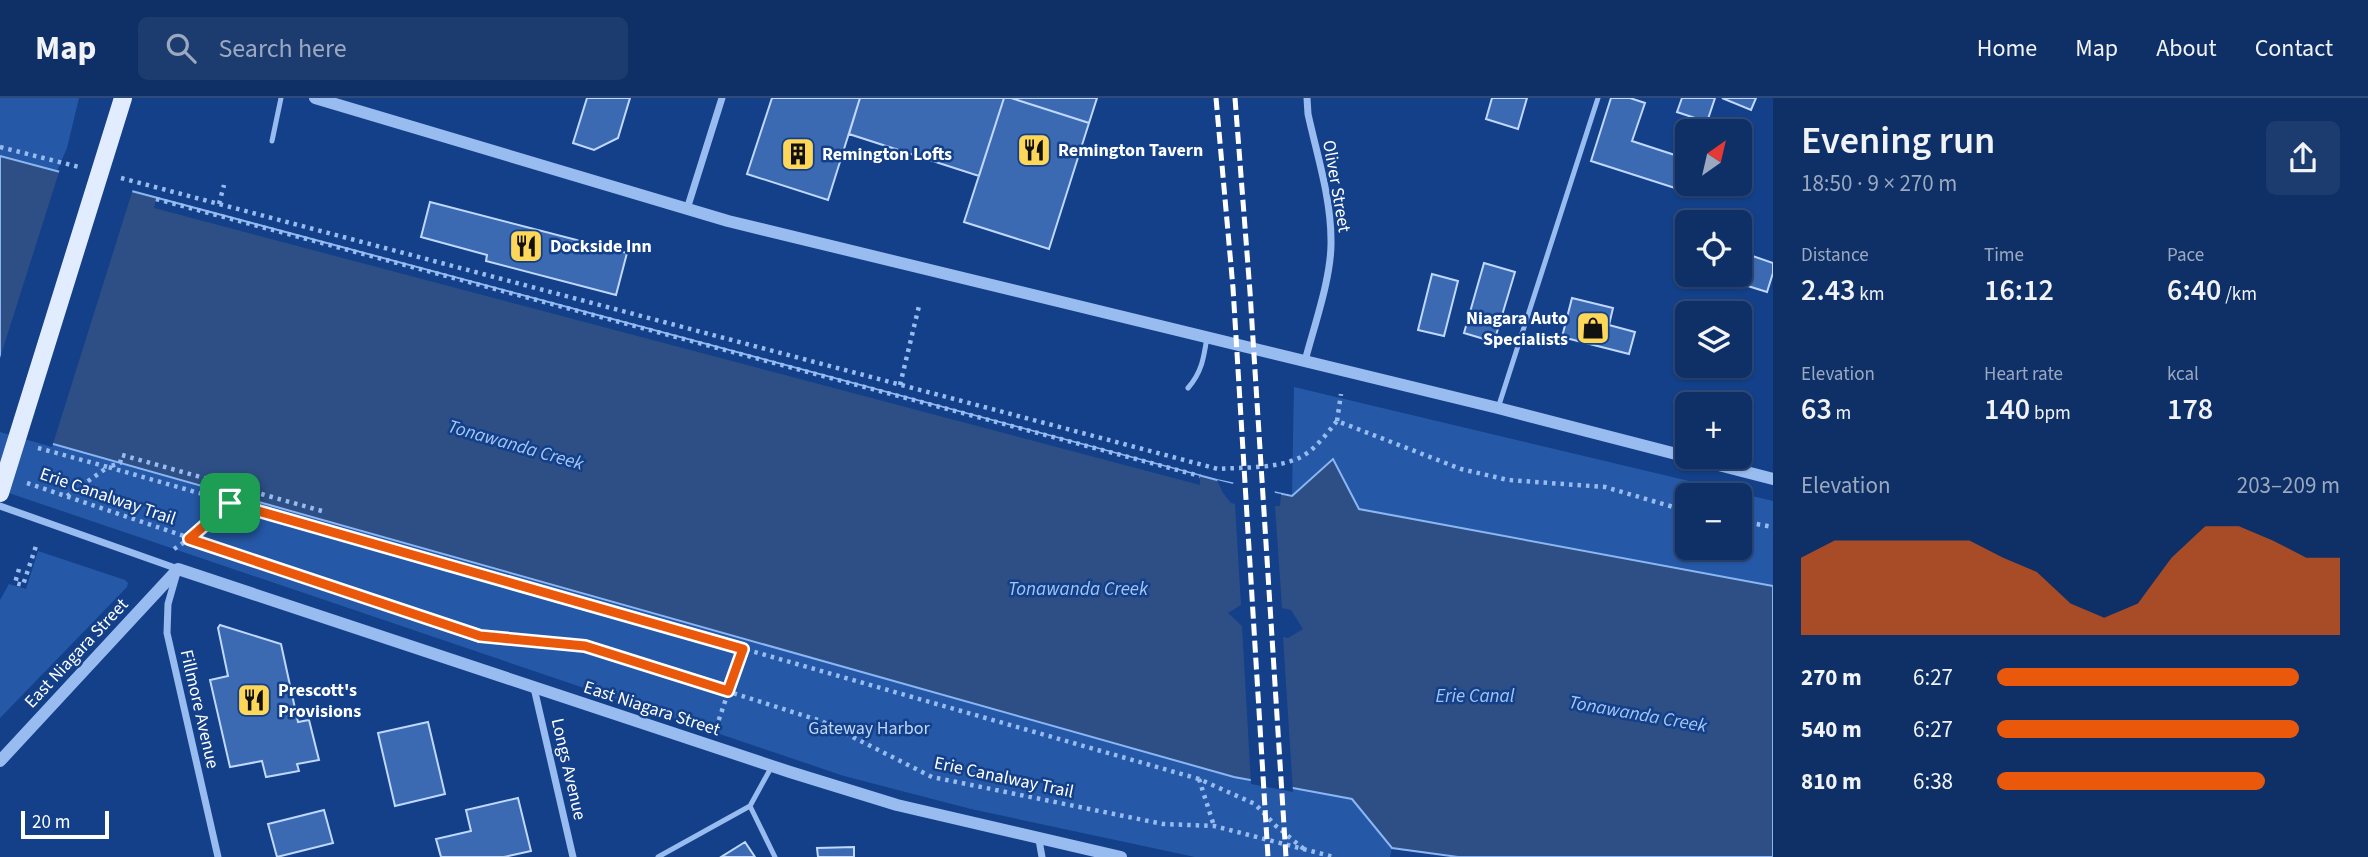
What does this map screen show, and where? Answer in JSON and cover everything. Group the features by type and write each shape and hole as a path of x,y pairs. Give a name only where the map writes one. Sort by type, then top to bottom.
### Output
{"main road":[{"path":"0,493 123,98"}],"street":[{"path":"315,98 687,209 1499,408 1773,479"},
{"path":"687,209 722,98"},
{"name":"Oliver Street","path":"1305,361 1328,270 1332,243 1330,216 1307,98"},
{"name":"East Niagara Street","path":"0,506 178,569 772,766 897,804 1039,840 1121,857"},
{"name":"East Niagara Street","path":"0,761 178,569"},
{"name":"Fillmore Avenue","path":"178,569 168,604 167,634 218,857"},
{"name":"Longs Avenue","path":"534,688 573,857"},
{"path":"1039,840 1042,857"}],"lane":[{"path":"272,141 281,98"},
{"path":"1499,408 1598,98"},
{"path":"1188,388 1202,367 1207,337"},
{"path":"657,857 750,806 772,766"},
{"path":"750,806 775,857"}],"path":[{"path":"219,204 224,186"},
{"path":"156,199 1200,476"},
{"path":"202,200 1218,469 1280,464 1301,457 1313,448 1337,421 1341,394"},
{"path":"900,385 919,306"},
{"path":"1337,421 1461,469 1508,480 1605,487 1675,507"},
{"path":"27,445 1199,779 1255,804 1306,851"},
{"path":"66,496 108,467 120,463 122,455 322,511"},
{"name":"Erie Canalway Trail","path":"22,481 480,636 585,646 821,721 932,777 1163,824 1214,826 1334,857"},
{"path":"171,551 230,503"},
{"path":"1752,523 1773,527"},
{"path":"19,569 15,583 23,585 36,546"},
{"path":"709,745 743,649"},
{"path":"1199,779 1214,826"}],"green space":[{"path":"0,98 79,98 67,148 57,171 0,156"},
{"path":"1294,387 1697,483 1675,483 1675,560 1752,560 1752,496 1773,501 1773,586 1292,496"},
{"name":"Gateway Harbor","path":"0,429 1234,777 1352,799 1392,848 1390,857 1195,857 971,809 844,776 0,490"},
{"path":"38,551 128,583 0,718 0,600 9,584 26,589"}],"water":[{"name":"Tonawanda Creek","path":"0,156 1217,480 1292,496 1333,459 1359,509 1773,586 1773,857 1458,857 1392,848 1352,799 1234,777 0,429"}],"pier":[{"path":"60,169 133,189 52,447 0,432 0,358"},
{"path":"156,199 1200,476 1200,485 154,208"},
{"path":"1217,480 1233,484 1234,480 1274,489 1275,493 1281,494 1280,506 1275,506 1282,608 1291,610 1303,629 1288,638 1283,637 1293,792 1251,784 1242,626 1228,613 1241,605 1235,504 1223,493"}],"building":[{"path":"587,98 630,98 618,138 594,150 573,143"},
{"name":"Remington Lofts","path":"772,98 860,98 828,200 747,174"},
{"path":"860,98 1004,98 979,176 849,134"},
{"name":"Remington Tavern","path":"1004,98 1089,123 1049,249 964,222"},
{"path":"1011,98 1097,98 1089,123"},
{"path":"1492,98 1527,98 1518,129 1486,119"},
{"path":"1611,98 1630,98 1645,103 1632,141 1675,155 1675,188 1591,161"},
{"path":"1682,98 1715,98 1708,119 1698,119 1677,112"},
{"path":"1722,98 1756,98 1751,110"},
{"name":"Dockside Inn","path":"430,202 627,253 616,295 486,261 487,255 421,237"},
{"path":"1752,256 1773,263 1767,292 1751,287"},
{"path":"1484,263 1515,272 1494,342 1464,333"},
{"path":"1432,274 1458,281 1444,336 1418,330"},
{"name":"Niagara Auto Specialists","path":"1572,298 1613,308 1609,325 1635,332 1629,354 1562,337"},
{"name":"Prescott's Provisions","path":"220,625 281,644 298,722 309,720 319,760 297,764 299,771 266,777 262,761 230,767 210,680 228,676 218,628"},
{"path":"428,722 445,794 395,806 378,733"},
{"path":"518,798 531,851 504,857 441,857 436,839 471,831 466,810"},
{"path":"324,810 333,843 277,857 268,824"},
{"path":"745,842 755,857 721,857"},
{"path":"854,847 854,857 818,857 817,848"}],"railway":[{"path":"1216,98 1233,288 1268,857"},
{"path":"1235,98 1286,857"}],"place":[{"name":"Remington Tavern","path":"1034,150"},
{"name":"Remington Lofts","path":"798,154"},
{"name":"Dockside Inn","path":"526,246"},
{"name":"Niagara Auto Specialists","path":"1593,328"},
{"name":"Prescott's Provisions","path":"254,700"}],"route":[{"path":"230,503 743,649 728,691 585,646 480,636 189,539 230,503"}],"water label":[{"name":"Erie Canal","path":"1475,695"}]}
